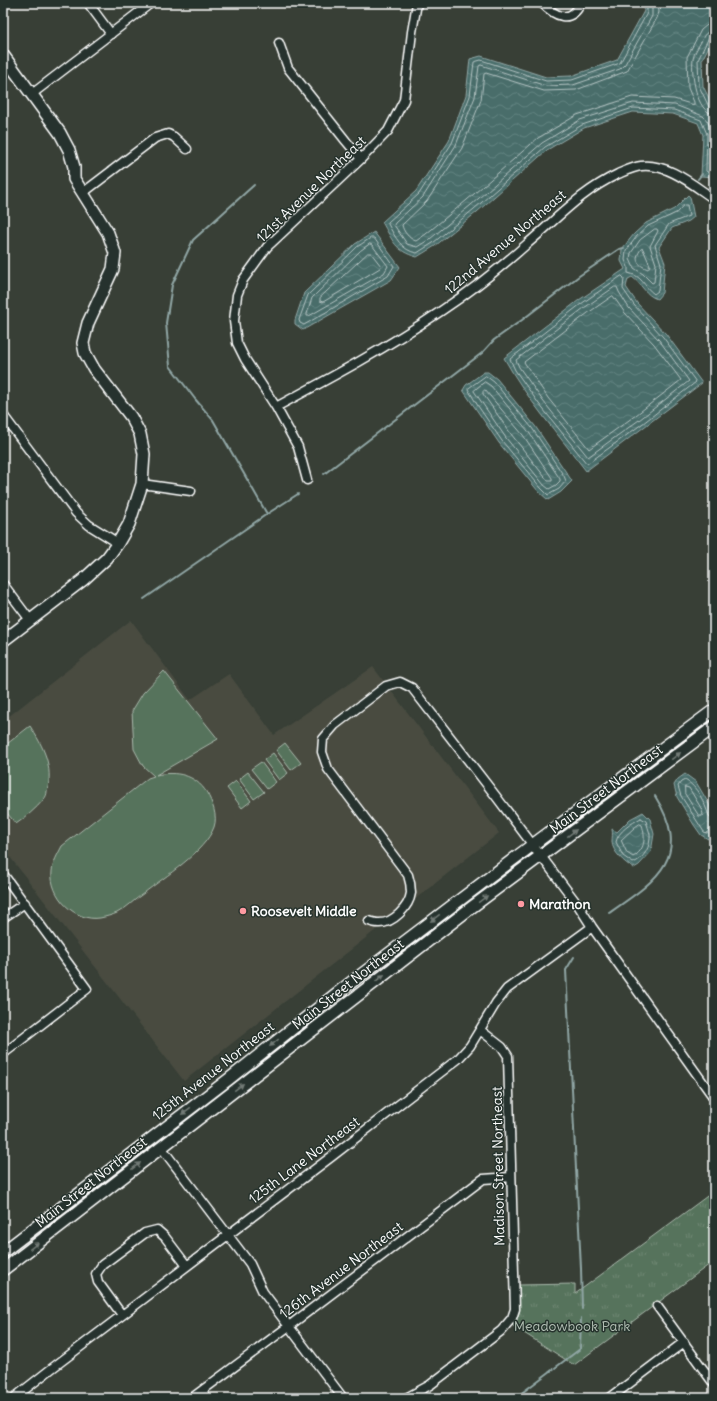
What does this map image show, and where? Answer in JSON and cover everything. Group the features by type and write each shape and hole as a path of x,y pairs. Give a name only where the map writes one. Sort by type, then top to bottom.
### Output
{"main road":[{"path":"3,641 83,580 107,558 129,524 142,484 144,454 140,434 131,417 94,369 85,353 83,343 88,323 113,269 115,253 108,232 84,192 74,179 74,168 69,150 63,138 32,94 4,59"},
{"name":"Main Street Northeast","path":"532,845 714,710"},
{"name":"Main Street Northeast","path":"3,1270 472,907 714,727"},
{"name":"125th Avenue Northeast","path":"122,1160 341,990 532,845"},
{"name":"Main Street Northeast","path":"3,1252 122,1160"}],"street":[{"path":"88,3 111,34"},
{"path":"32,94 151,3"},
{"name":"121st Avenue Northeast","path":"307,480 298,447 276,407 245,359 237,343 234,321 237,295 243,280 267,247 388,131 404,100 417,3"},
{"path":"542,3 555,14 564,16 575,12 581,3"},
{"path":"279,43 288,68 361,158"},
{"path":"84,192 156,138 168,134 174,137 187,149"},
{"name":"122nd Avenue Northeast","path":"276,407 356,363 441,311 477,286 527,245 579,197 603,181 641,166 655,167 668,171 714,199"},
{"path":"3,415 76,513 89,525 118,543"},
{"path":"142,484 191,491"},
{"path":"3,584 30,620"},
{"path":"369,921 378,923 389,921 398,914 405,906 410,895 411,885 408,875 401,863 328,769 324,759 322,744 323,739 335,725 386,686 400,682 412,688 464,754 540,857 578,904 714,1098"},
{"path":"3,874 87,989 3,1054"},
{"path":"3,918 25,903"},
{"name":"125th Lane Northeast","path":"14,1398 458,1059 470,1046 496,1003 507,989 592,926"},
{"name":"Madison Street Northeast","path":"406,1398 430,1386 492,1338 508,1324 515,1309 508,1056 502,1047 480,1030"},
{"path":"160,1147 250,1264 263,1292 343,1398"},
{"name":"126th Avenue Northeast","path":"192,1398 483,1179 511,1177"},
{"path":"122,1315 98,1282 96,1274 102,1265 145,1232 157,1230 165,1237 187,1266"},
{"path":"656,1306 714,1384"},
{"path":"610,1398 684,1342"},
{"path":"202,1391 207,1398"}],"shaded area":[{"path":"131,620 190,700 229,674 274,735 373,667 499,833 184,1081 3,848 3,721"}],"green space":[{"path":"164,671 218,739 156,775 171,773 184,775 197,782 207,793 212,805 215,814 214,827 202,846 193,855 124,909 115,914 100,918 82,916 73,911 59,898 52,880 53,864 62,846 148,778 154,776 143,766 134,749 132,711 143,693"},
{"path":"30,726 46,757 49,782 45,798 31,813 16,824 3,808 3,747"},
{"path":"285,743 301,763 291,770 276,750"},
{"path":"273,753 288,773 279,780 264,760"},
{"path":"261,762 276,782 267,789 251,769"},
{"path":"248,772 264,792 254,799 239,779"},
{"path":"236,781 251,801 242,808 227,788"},
{"name":"Meadowbook Park","path":"714,1191 714,1261 574,1365 513,1326 519,1313 519,1285 575,1284 575,1294"}],"water":[{"path":"643,3 714,3 714,36 702,60 703,86 714,108 714,177 701,176 703,135 698,123 673,114 633,112 584,128 547,150 477,212 435,246 417,257 404,252 395,244 382,222 416,191 449,141 466,95 470,59 481,56 546,77 571,76 617,60 644,11"},
{"path":"688,195 690,197 694,217 689,221 672,228 659,247 665,263 662,293 657,299 649,295 632,277 628,279 626,287 637,303 666,334 702,383 586,471 532,402 504,358 579,300 625,269 621,261 622,249 634,234 646,223 674,209"},
{"path":"374,232 400,267 391,280 303,330 295,324 304,293 355,244"},
{"path":"484,372 488,372 497,379 535,426 572,481 561,492 548,500 538,491 499,443 463,390 466,385"},
{"path":"685,774 696,782 709,804 714,823 712,834 708,839 701,835 677,797 674,785 678,779"},
{"path":"643,812 650,819 654,834 651,852 639,865 634,868 623,860 614,849 612,842 612,829 617,832 630,819"}],"waterway":[{"path":"698,179 702,174"},
{"path":"254,185 193,240 172,285 166,323 170,366 213,420 267,514"},
{"path":"324,474 482,353 494,340 579,276 619,249 624,248"},
{"path":"144,599 298,494"},
{"path":"609,913 655,878 664,865 670,851 671,835 666,817 655,796"},
{"path":"574,957 566,970 582,1309"},
{"path":"515,1398 580,1349 581,1318"}],"place":[{"name":"Marathon","path":"521,904"},
{"name":"Roosevelt Middle","path":"243,911"}]}
